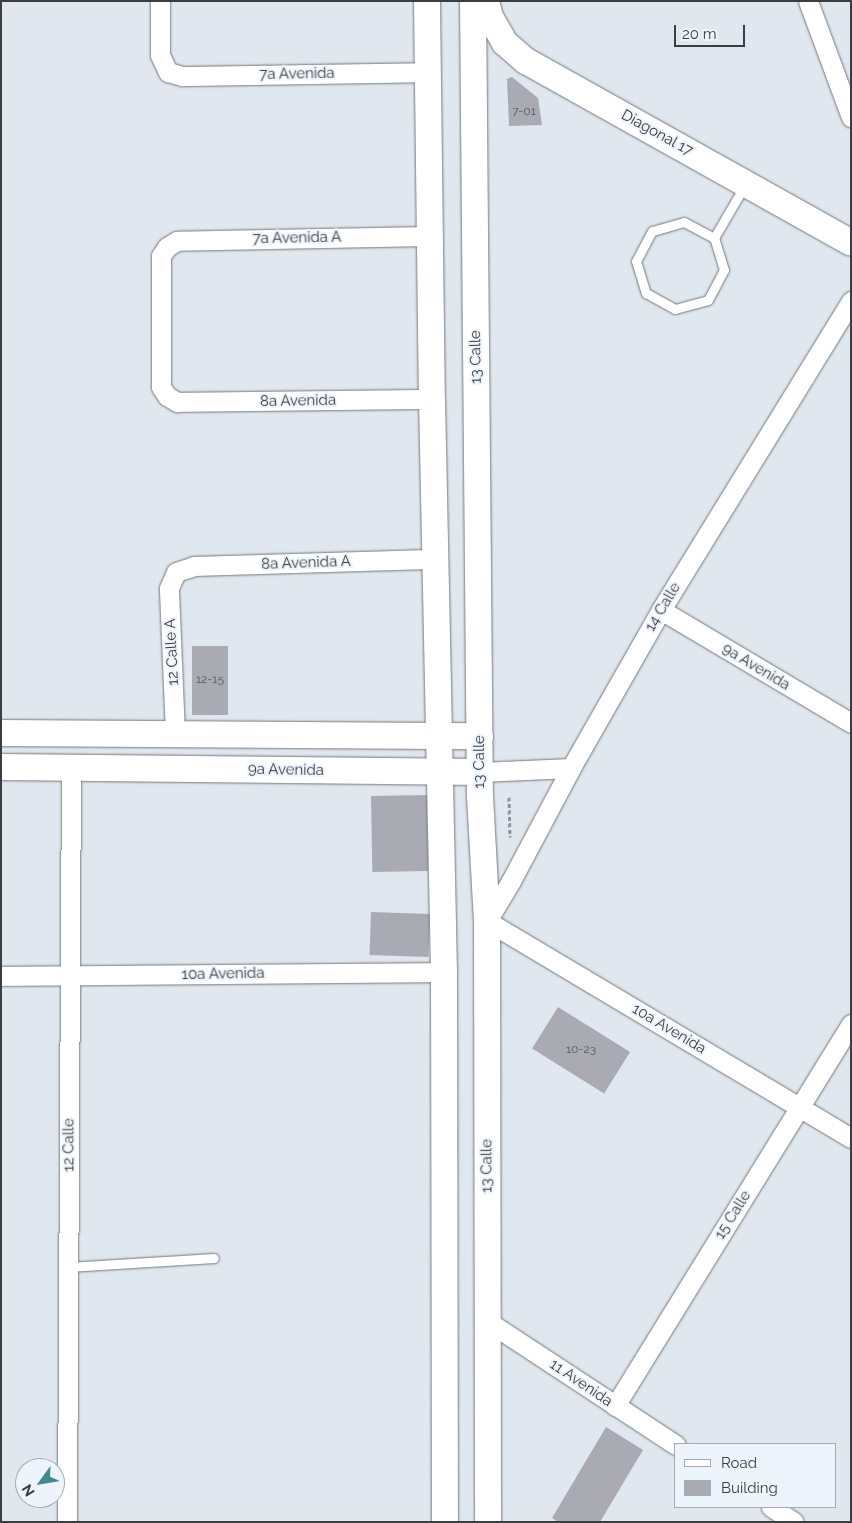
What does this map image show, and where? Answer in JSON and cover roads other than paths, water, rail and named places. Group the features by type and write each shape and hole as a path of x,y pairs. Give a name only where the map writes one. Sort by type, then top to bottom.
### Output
{"main road":[{"path":"427,1 429,236 444,972 445,1522"},
{"name":"13 Calle","path":"473,1 480,772 487,921 488,1522"},
{"name":"Diagonal 17","path":"486,1 490,17 505,43 526,61 747,183 851,243"},
{"path":"1,733 480,736"},
{"name":"9a Avenida","path":"1,767 480,772"}],"street":[{"name":"7a Avenida","path":"160,1 160,55 168,72 182,76 428,72"},
{"path":"808,1 851,117"},
{"name":"7a Avenida A","path":"167,396 161,387 161,256 167,247 177,241 429,236"},
{"name":"14 Calle","path":"487,921 661,610 851,300"},
{"name":"8a Avenida","path":"167,396 177,402 432,399"},
{"name":"8a Avenida A","path":"176,572 194,566 436,558"},
{"name":"12 Calle A","path":"175,734 169,588 176,572"},
{"name":"9a Avenida","path":"661,610 851,723"},
{"name":"12 Calle","path":"67,1522 71,768"},
{"name":"9a Avenida","path":"480,772 571,768"},
{"name":"10a Avenida","path":"487,921 851,1138"},
{"name":"10a Avenida","path":"1,976 444,972"},
{"name":"15 Calle","path":"616,1406 851,1024"},
{"name":"11 Avenida","path":"487,1322 674,1444"},
{"path":"772,1508 794,1522"}],"lane":[{"path":"714,238 684,222 652,231 636,261 646,293 675,309 708,300 724,270 714,238 747,183"},
{"path":"68,1267 214,1258"}]}
